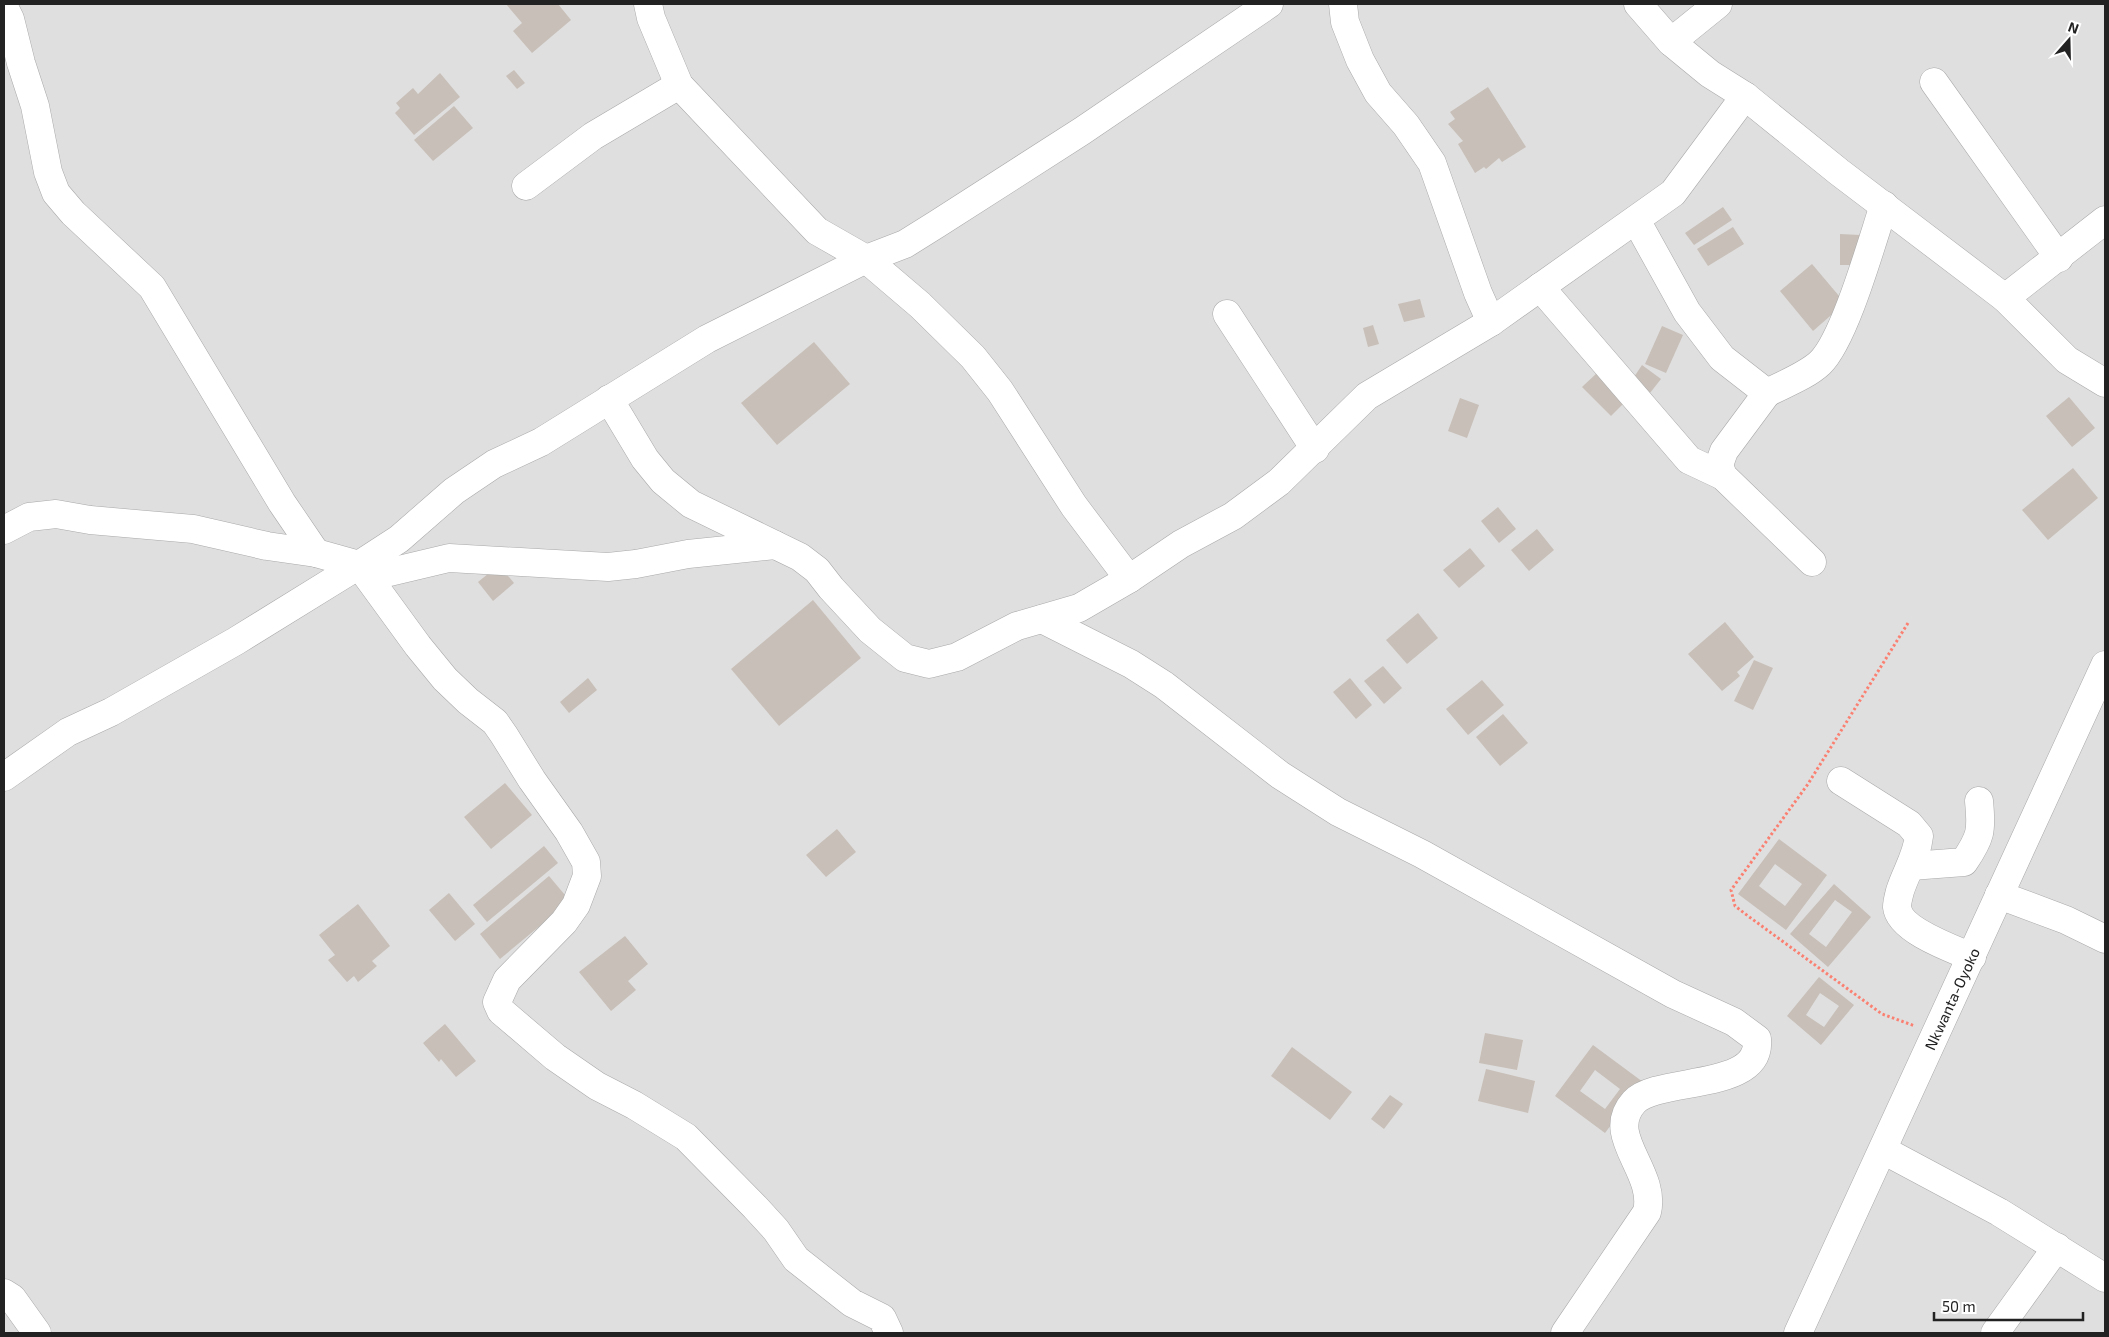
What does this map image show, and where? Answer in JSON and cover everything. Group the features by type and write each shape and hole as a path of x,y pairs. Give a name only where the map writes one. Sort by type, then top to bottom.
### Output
{"street":[{"path":"648,4 651,18 679,85 817,231 866,259 920,305 973,357 1000,390 1074,506 1129,579"},
{"path":"4,777 68,732 111,712 364,571 454,491 494,464 540,442 707,339 866,259 905,244 1082,131 1269,4"},
{"path":"1343,4 1345,22 1360,60 1378,92 1406,125 1432,163 1478,293 1491,322"},
{"path":"1638,4 1671,42 1710,74 1745,96 1839,172 2005,298 2067,360 2105,383"},
{"path":"1671,42 1718,4"},
{"path":"4,7 10,19 21,63 35,106 48,172 56,193 73,213 152,287 282,503 316,552"},
{"path":"1934,82 2059,258"},
{"path":"526,186 593,136 679,85"},
{"path":"609,399 645,459 663,481 691,504 800,557 817,570 870,630 905,658 929,664 957,657 1017,626 1079,608 1129,579 1181,544 1233,516 1279,482 1315,449 1366,396 1491,322 1673,193 1745,96"},
{"path":"1723,476 1720,465 1724,451 1767,393 1812,369 1829,352 1843,321 1884,205"},
{"path":"1636,220 1687,312 1722,358 1767,393"},
{"path":"2005,298 2059,258 2105,220"},
{"path":"1540,288 1689,460 1723,476 1812,562"},
{"path":"1227,314 1315,449"},
{"path":"4,530 29,517 56,514 90,520 192,529 267,546 316,552 364,571 449,558 608,566 636,564 688,554 775,545"},
{"path":"364,571 418,646 446,679 468,702 495,722 532,780 569,832 586,862 587,876 576,905 564,922 507,980 497,1002 501,1012 548,1052 590,1081 686,1137 713,1162 765,1219 796,1259 852,1303 882,1318 888,1333"},
{"path":"1042,619 1131,664 1164,685 1280,775 1338,812 1422,854 1673,994 1734,1022 1758,1040 1754,1058 1732,1073 1710,1081 1651,1093 1635,1101 1626,1112 1622,1124 1626,1140 1648,1188 1650,1200 1647,1212 1566,1333"},
{"name":"Nkwanta-Oyoko","path":"1798,1333 1972,958 2105,665"},
{"path":"1841,781 1909,824 1919,836 1917,850 1900,891 1897,907 1901,918 1920,934 1972,958"},
{"path":"1911,866 1964,862 1979,840 1979,801"},
{"path":"1999,895 2066,920 2105,939"},
{"path":"1883,1150 1999,1212 2057,1246 2105,1278"},
{"path":"1995,1333 2057,1246"},
{"path":"4,1293 12,1298 37,1333"}],"path":[{"path":"1908,623 1808,784 1731,890 1735,906 1882,1014 1936,1034"}],"shaded area":[{"path":"4,4 2105,4 2105,1333 4,1333"}],"building":[{"path":"506,4 558,4 571,20 532,53 513,31 522,23"},
{"path":"514,70 525,83 517,89 506,76"},
{"path":"440,73 460,97 414,135 395,113 400,108 396,103 413,88 418,94"},
{"path":"1488,87 1526,147 1502,162 1499,158 1486,169 1484,167 1475,173 1458,144 1463,141 1448,124 1455,119 1450,112"},
{"path":"454,106 473,128 433,161 414,140"},
{"path":"1723,207 1732,220 1694,245 1685,233"},
{"path":"1733,227 1744,244 1708,266 1697,249"},
{"path":"1840,234 1860,235 1860,265 1840,265"},
{"path":"1812,264 1845,303 1813,331 1780,291"},
{"path":"1420,299 1425,317 1404,322 1398,304"},
{"path":"1373,325 1379,344 1368,347 1363,328"},
{"path":"1662,326 1683,335 1666,373 1645,364"},
{"path":"814,342 850,384 777,445 741,403"},
{"path":"1642,365 1661,379 1650,393 1632,380"},
{"path":"1598,372 1627,400 1611,416 1582,387"},
{"path":"2069,397 2095,428 2072,447 2046,416"},
{"path":"1460,398 1479,405 1467,438 1448,431"},
{"path":"2073,468 2098,498 2048,540 2022,510"},
{"path":"1498,507 1516,529 1499,543 1481,521"},
{"path":"1537,529 1554,550 1529,571 1511,550"},
{"path":"1470,548 1485,566 1459,588 1443,570"},
{"path":"499,565 514,583 493,601 478,582"},
{"path":"813,600 861,658 779,726 731,669"},
{"path":"1418,613 1438,638 1407,664 1386,640"},
{"path":"1725,622 1754,657 1737,672 1740,676 1722,691 1688,654"},
{"path":"1754,660 1773,668 1753,710 1734,701"},
{"path":"1383,666 1402,688 1384,704 1364,681"},
{"path":"588,678 597,690 569,713 560,702"},
{"path":"1350,678 1372,705 1356,719 1333,692"},
{"path":"1482,680 1504,705 1468,735 1446,709"},
{"path":"1503,714 1528,743 1500,766 1476,737"},
{"path":"505,783 532,815 491,849 464,817"},
{"path":"837,829 856,852 826,877 806,855"},
{"path":"1779,839 1827,875 1786,930 1738,894","holes":["1775,864 1802,884 1785,906 1759,886"]},
{"path":"544,846 558,863 487,922 473,905"},
{"path":"549,876 570,901 500,959 480,934"},
{"path":"1834,884 1871,917 1828,967 1790,934","holes":["1835,900 1852,912 1826,947 1809,934"]},
{"path":"449,893 475,924 455,941 429,910"},
{"path":"358,904 390,946 372,961 377,966 358,982 354,976 347,982 328,960 335,955 319,935"},
{"path":"625,936 648,964 628,981 636,990 611,1011 579,972"},
{"path":"1819,977 1854,1005 1821,1045 1787,1016","holes":["1820,993 1839,1006 1824,1027 1806,1015"]},
{"path":"445,1024 476,1061 456,1077 441,1059 439,1062 423,1043"},
{"path":"1485,1033 1523,1040 1517,1070 1479,1063"},
{"path":"1593,1045 1643,1082 1605,1133 1555,1096","holes":["1595,1070 1620,1089 1605,1109 1580,1091"]},
{"path":"1292,1047 1352,1092 1330,1120 1271,1076"},
{"path":"1486,1069 1535,1081 1528,1113 1478,1101"},
{"path":"1390,1095 1403,1104 1384,1129 1371,1119"}]}
